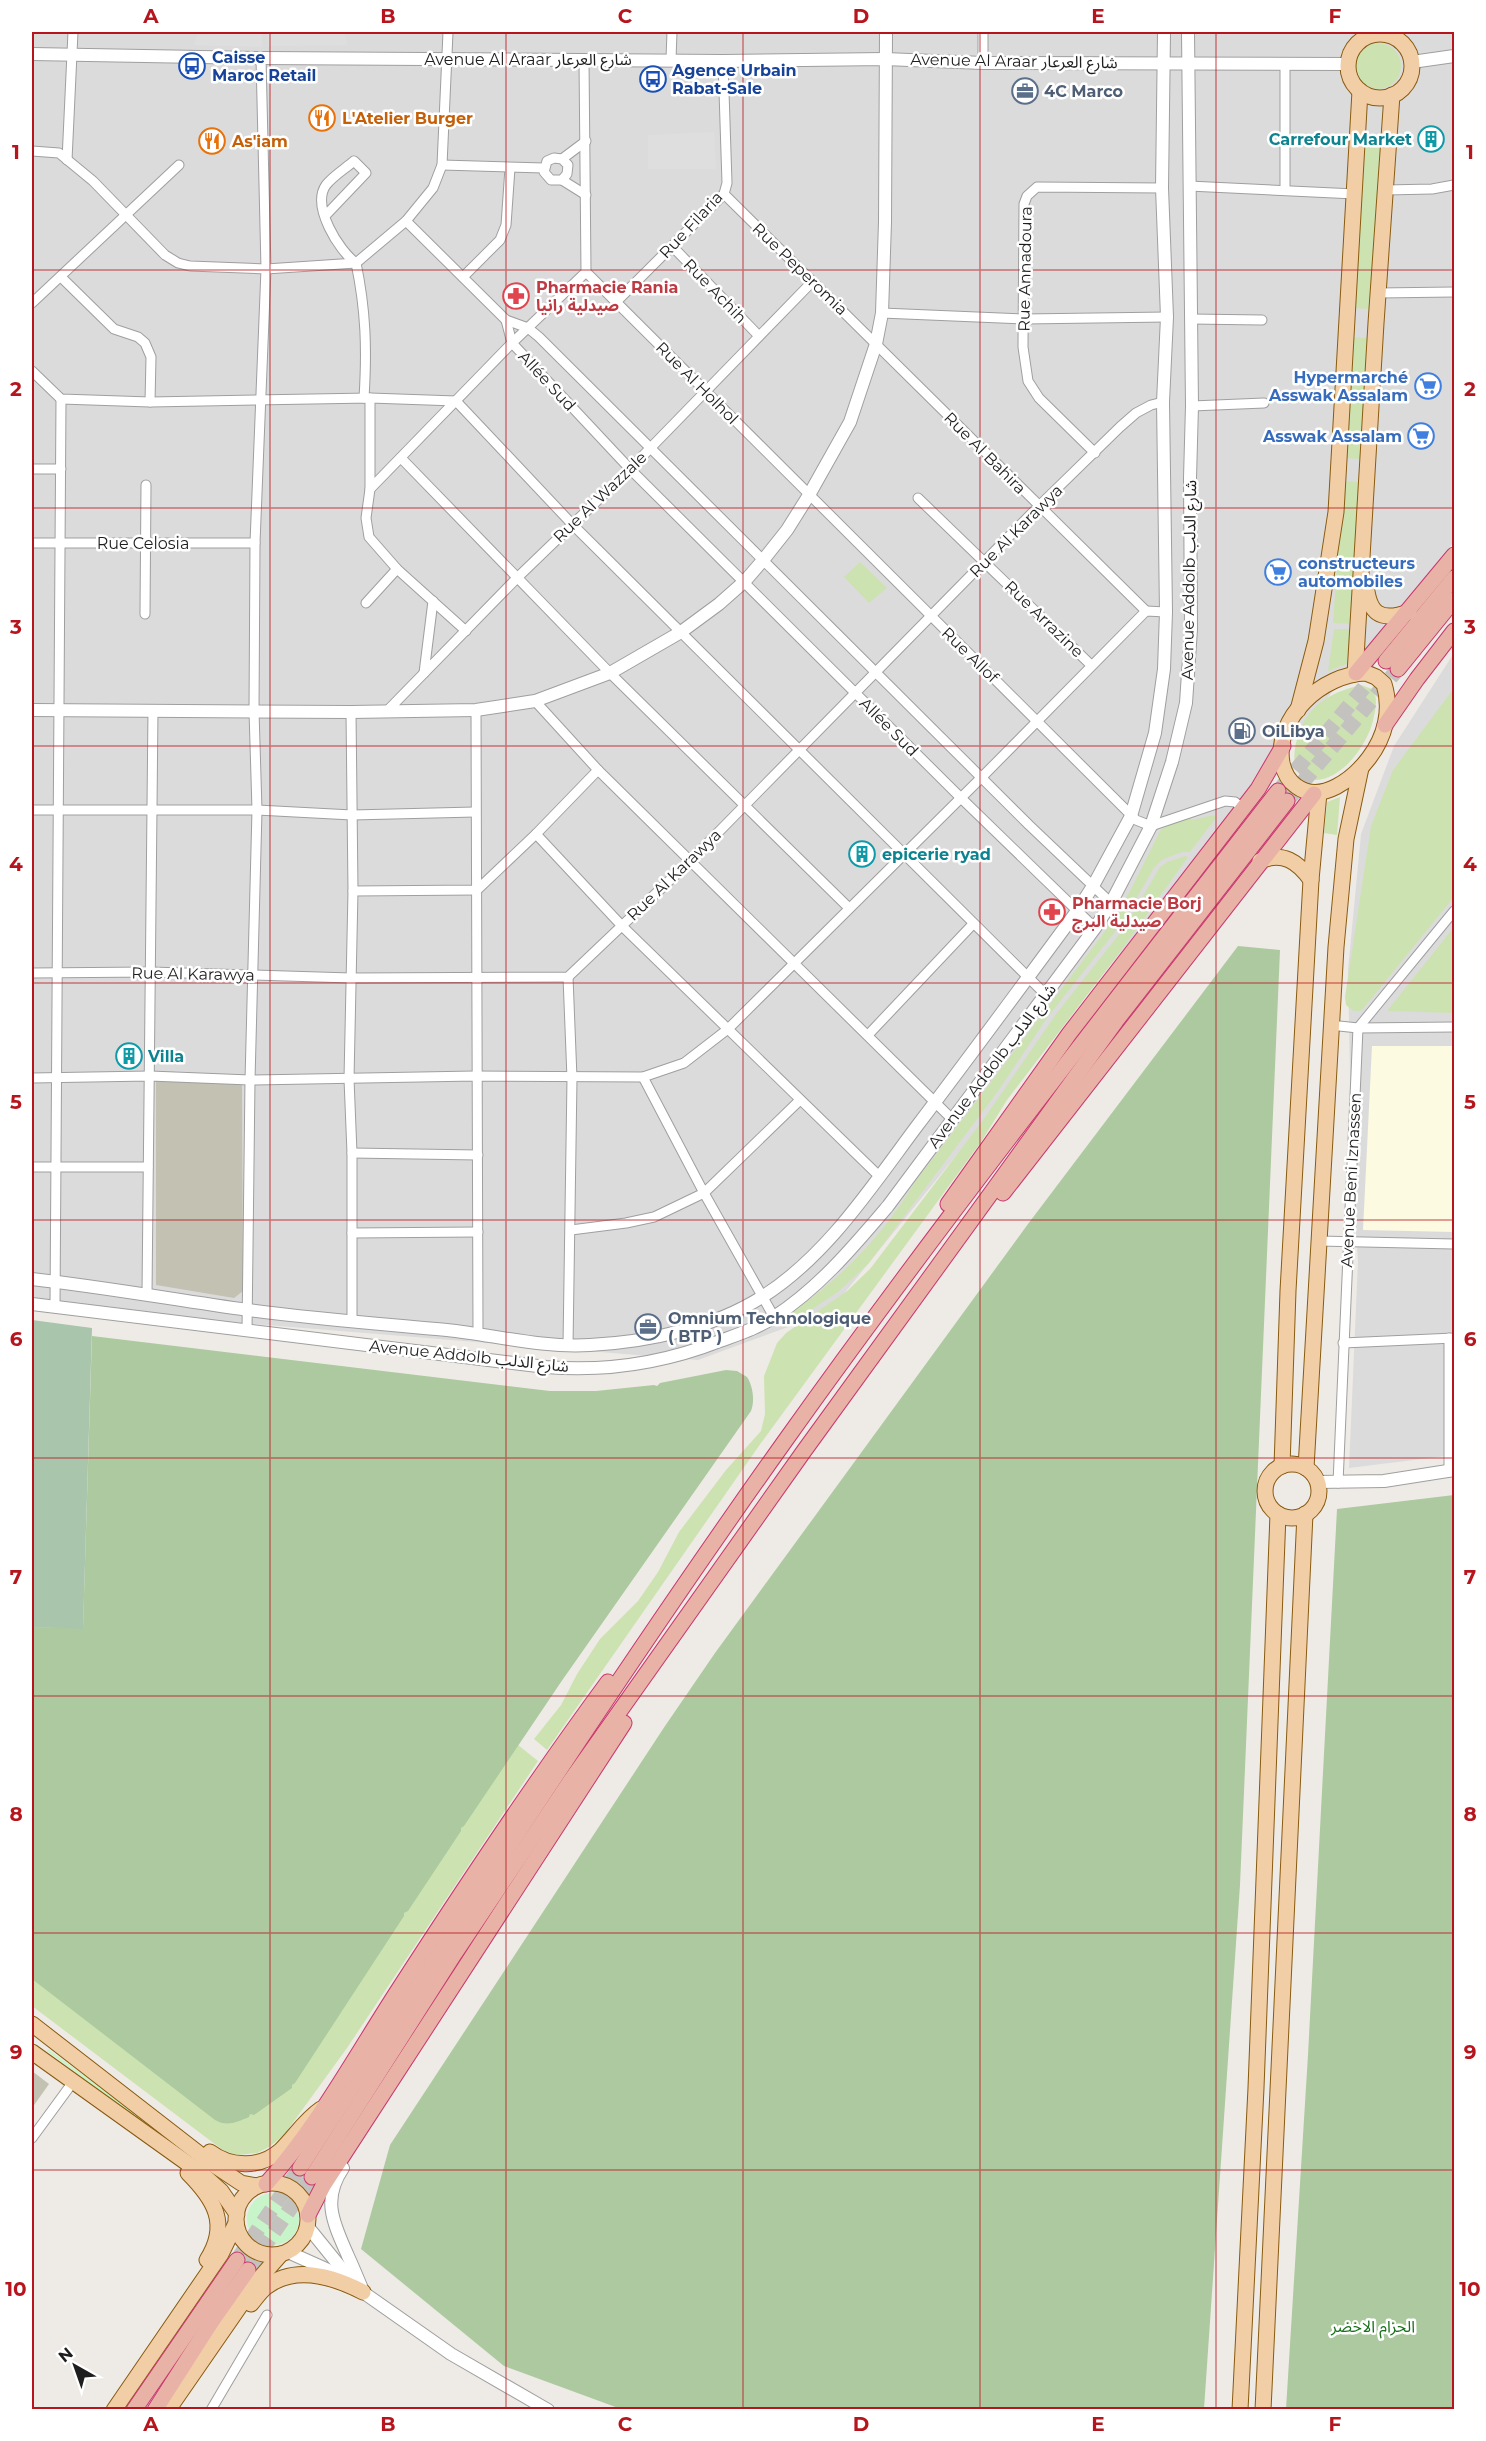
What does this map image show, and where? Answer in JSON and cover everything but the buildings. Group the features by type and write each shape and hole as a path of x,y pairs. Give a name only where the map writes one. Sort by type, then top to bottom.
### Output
{"highway":[{"path":"1355,674 1455,555"},
{"path":"1455,578 1392,665 1455,600"},
{"path":"1386,726 1417,679 1455,631"},
{"path":"928,1245 945,1207 1069,1034 1265,779 1283,746"},
{"path":"944,1260 974,1229 1260,861 1317,793"},
{"path":"1282,796 1019,1152 944,1260 797,1460 571,1780 306,2172 445,1945 661,1620 779,1449 928,1245 1105,1012 1282,796"},
{"path":"261,2185 282,2166 321,2109 432,1936 549,1764 612,1676 661,1620"},
{"path":"308,2221 318,2195 645,1692 677,1632"},
{"path":"134,2409 242,2265 212,2321 155,2409"}],"main road":[{"path":"1368,34 1395,35 1403,44 1412,62 1408,82 1392,95 1376,98 1360,91 1351,79 1348,64 1354,48 1368,34"},
{"path":"1298,710 1327,684 1338,678 1366,673 1376,677 1384,684 1388,709 1386,726 1372,753 1361,768 1341,784 1317,793 1298,788 1285,774 1281,756 1288,727 1298,710 1316,641 1336,513 1360,91"},
{"path":"1355,674 1392,95"},
{"path":"1361,564 1369,602 1374,610 1387,617 1409,612"},
{"path":"1306,1468 1330,1025 1346,839 1361,768"},
{"path":"1282,1466 1288,1291 1317,793"},
{"path":"1260,861 1273,857 1286,858 1298,863 1311,880"},
{"path":"1298,1464 1306,1468 1314,1474 1318,1482 1317,1501 1312,1509 1296,1517 1278,1514 1271,1508 1265,1492 1270,1476 1282,1466 1298,1464"},
{"path":"1240,2409 1256,2088 1278,1514"},
{"path":"1263,2409 1305,1514"},
{"path":"32,2024 177,2146 211,2182 237,2218 238,2232 248,2246 263,2254 284,2253"},
{"path":"32,2052 73,2082 235,2180 261,2185 276,2183 294,2190 306,2206 308,2221 298,2244 264,2271 168,2409"},
{"path":"177,2146 197,2144 214,2156 231,2162 259,2162 283,2148 304,2122 321,2109"},
{"path":"177,2146 184,2169 205,2191 216,2211 219,2223 216,2242 199,2275 198,2287"},
{"path":"114,2409 221,2254 244,2198 261,2185"},
{"path":"233,2316 250,2305 268,2286 284,2278 302,2274 330,2277 363,2292"}],"street":[{"path":"67,160 74,32"},
{"path":"32,151 59,153 93,181 165,255 178,263 266,268 356,264 406,220 433,188 442,165 448,32"},
{"path":"671,59 672,32"},
{"path":"32,710 351,712 476,710 535,701 610,673 681,632 745,581 764,559 787,530 809,495 850,422 876,344 882,313 886,32"},
{"path":"983,32 983,63"},
{"name":"Avenue Addolb شارع الدلب","path":"32,1279 248,1310 478,1334 568,1346 664,1336 709,1322 762,1297 804,1264 827,1241 879,1176 1077,911 1131,816 1158,715 1164,669 1166,612 1163,402 1167,317 1162,188 1164,32"},
{"name":"Avenue Addolb شارع الدلب","path":"32,1304 546,1367 594,1369 658,1361 693,1352 745,1332 774,1317 815,1284 851,1249 888,1206 1095,928 1111,903 1151,826 1172,762 1186,703 1191,629 1192,406 1188,32"},
{"name":"Avenue Al Araar شارع العرعار","path":"32,54 261,58 885,59 983,63 1348,64"},
{"path":"1412,62 1455,56"},
{"path":"248,1331 250,1080 257,810 254,711 255,543 266,268 261,58"},
{"path":"370,489 512,343 586,272 584,60"},
{"name":"Rue Filaria","path":"616,302 724,194 727,183 723,60"},
{"path":"1285,64 1285,189"},
{"path":"544,168 551,159 562,159 586,141"},
{"path":"544,168 548,178 554,182 562,180 568,170 562,159"},
{"path":"325,216 366,173 354,161 325,186 322,201 325,216 337,243 346,256 356,264 365,308 370,489 366,518 369,537 432,601 466,631"},
{"path":"32,303 179,165"},
{"path":"442,165 544,168"},
{"path":"463,278 504,233 510,168"},
{"path":"562,180 586,195"},
{"path":"1386,190 1432,189 1455,185"},
{"path":"1189,186 1354,194"},
{"name":"Rue Annadoura","path":"1095,453 1039,398 1028,381 1023,347 1024,204 1027,196 1034,189 1048,187 1162,188"},
{"name":"Rue Peperomia","path":"724,194 876,344"},
{"path":"406,220 506,320"},
{"name":"Rue Achih","path":"672,246 759,336"},
{"name":"Rue Al Holhol","path":"586,272 809,495"},
{"path":"61,277 114,329 138,337 145,343 151,357 150,402"},
{"name":"Rue Al Wazzale","path":"387,711 518,577 630,469 812,282"},
{"path":"1378,293 1455,292"},
{"path":"882,313 1024,319 1167,317"},
{"path":"1191,319 1262,320"},
{"name":"Allée Sud","path":"506,320 528,328 1111,903"},
{"name":"Allée Sud","path":"506,320 512,343 630,469 1095,928"},
{"name":"Rue Al Bahira","path":"876,344 1038,507 1146,611"},
{"path":"32,371 61,399 150,402 367,398 456,401 572,524 1046,995"},
{"path":"55,1307 58,1166 61,399"},
{"name":"Rue Al Karawya","path":"32,973 151,972 351,978 568,977 691,860 1038,507 1136,413 1163,402"},
{"path":"1192,406 1264,403"},
{"path":"401,458 610,673 849,908"},
{"path":"32,469 61,469"},
{"path":"145,614 146,485"},
{"name":"Rue Allof","path":"809,495 1131,816 1142,824 1151,826"},
{"name":"Rue Arrazine","path":"918,498 1091,665"},
{"name":"Rue Celosia","path":"32,543 255,543"},
{"path":"366,603 398,568"},
{"path":"424,673 432,601"},
{"path":"32,1078 150,1076 250,1080 475,1076 643,1077 684,1063 728,1029 1146,611 1166,612"},
{"path":"535,701 598,770 952,1119"},
{"path":"147,1294 153,710"},
{"path":"476,710 475,1076 478,1155 478,1334"},
{"path":"351,712 353,891 348,1079 352,1321"},
{"path":"353,891 477,890 598,770"},
{"path":"1151,826 1225,801 1235,802 1243,808"},
{"path":"32,810 257,810 352,815 475,812"},
{"path":"536,834 622,926 879,1176"},
{"path":"1358,1028 1455,911"},
{"path":"867,1035 973,924"},
{"path":"568,977 572,1078 568,1346"},
{"path":"1330,1025 1358,1028 1455,1027"},
{"name":"Avenue Beni Iznassen","path":"1338,1483 1358,1028"},
{"path":"643,1077 704,1193 774,1317"},
{"path":"571,1230 626,1223 654,1216 704,1193 800,1100"},
{"path":"351,1153 478,1155"},
{"path":"32,1167 148,1167"},
{"path":"352,1233 478,1232"},
{"path":"1319,1241 1455,1244"},
{"path":"1318,1482 1384,1481 1452,1471 1452,1338 1343,1343"},
{"path":"32,2139 73,2082"},
{"path":"355,2138 347,2162 334,2184 331,2213 334,2226 363,2292"},
{"path":"308,2221 336,2264 363,2292"},
{"path":"284,2253 337,2274 451,2354 548,2409"},
{"path":"211,2409 267,2315"}],"shaded area":[{"path":"32,32 1454,32 1454,542 829,1312 698,1360 32,1306"},
{"path":"262,32 262,47 194,45 197,35"},
{"path":"267,32 344,32 348,45 268,46"},
{"path":"714,132 716,169 648,169 648,135"},
{"path":"1454,653 1454,1455 1349,1468 1358,1261 1352,1176 1348,970 1361,834 1394,746"},
{"path":"1372,1046 1454,1046 1454,1232 1363,1230"},
{"path":"156,1080 242,1083 243,1291 234,1298 156,1285"},
{"path":"32,2071 49,2084 32,2108"}],"green space":[{"path":"1378,43 1394,50 1401,66 1394,82 1378,89 1362,82 1355,66 1362,50"},
{"path":"1365,147 1381,148 1370,309 1354,308"},
{"path":"1352,337 1369,338 1360,459 1344,458"},
{"path":"1343,481 1359,482 1350,624 1333,623"},
{"path":"860,562 887,588 869,603 844,577"},
{"path":"1334,629 1350,629 1349,663 1328,671"},
{"path":"1361,685 1372,689 1376,702 1372,726 1361,747 1346,766 1336,773 1316,780 1306,779 1300,775 1294,760 1296,741 1302,725 1319,703 1343,690"},
{"path":"1454,688 1454,897 1362,1010 1355,1011 1346,1005 1345,997 1371,826 1393,770"},
{"path":"1340,797 1337,835 1324,833 1327,802"},
{"path":"1214,815 1216,818 1190,852 1183,852 1162,860 1154,868 1122,923 1047,1018 996,1094 869,1263 838,1292 784,1328 780,1321 838,1276 887,1223 915,1182 1103,934 1130,891 1161,829 1190,817 1192,820"},
{"path":"1185,856 1188,857 1123,948 1007,1100 981,1142 761,1443 547,1750 534,1739 561,1705 577,1674 600,1639 638,1601 658,1572 679,1532 726,1470 761,1431 765,1414 764,1376 777,1343 786,1333 847,1291 870,1269 983,1120 1056,1014 1124,928 1160,867"},
{"path":"1454,927 1454,1013 1387,1011"},
{"path":"1238,946 1280,950 1240,1885 1204,2409 621,2409 504,2366 361,2249 390,2145 715,1653 1028,1224"},
{"path":"32,1320 92,1328 83,1629 32,1627"},
{"path":"92,1336 550,1391 596,1391 657,1386 660,1383 726,1370 737,1371 747,1377 752,1389 751,1411 461,1828 292,2088 254,2115 250,2114 249,2117 232,2123 215,2120 32,1979 32,1627 83,1628"},
{"name":"الحزام الاخضر","path":"1454,1495 1454,2409 1286,2409 1308,2055 1337,1509"},
{"path":"518,1745 538,1761 347,2048 284,2135 269,2147 257,2153 238,2155 224,2151 32,2006 32,1975 281,2048"},
{"path":"48,2049 226,2180 224,2183 47,2051"},
{"path":"268,2193 278,2193 292,2200 299,2219 292,2238 278,2245 268,2245 258,2241 251,2234 247,2224 247,2214 251,2204 258,2197"}],"tunnel":[{"path":"1281,788 1386,661"},
{"path":"1287,801 1398,669"},
{"path":"237,2260 300,2168"},
{"path":"248,2270 312,2177"}],"place":[{"name":"Caisse Maroc Retail","path":"192,66"},
{"name":"Agence Urbain Rabat-Sale","path":"653,79"},
{"name":"4C Marco","path":"1025,91"},
{"name":"L'Atelier Burger","path":"322,118"},
{"name":"Carrefour Market","path":"1431,139"},
{"name":"As'iam","path":"212,141"},
{"name":"Pharmacie Rania صيدلية رانيا","path":"516,296"},
{"name":"Hypermarché Asswak Assalam","path":"1428,386"},
{"name":"Asswak Assalam","path":"1421,436"},
{"name":"constructeurs automobiles","path":"1278,572"},
{"name":"OiLibya","path":"1242,731"},
{"name":"epicerie ryad","path":"862,854"},
{"name":"Pharmacie Borj صيدلية البرج","path":"1052,912"},
{"name":"Villa","path":"129,1056"},
{"name":"Omnium Technologique ( BTP )","path":"648,1327"}]}
